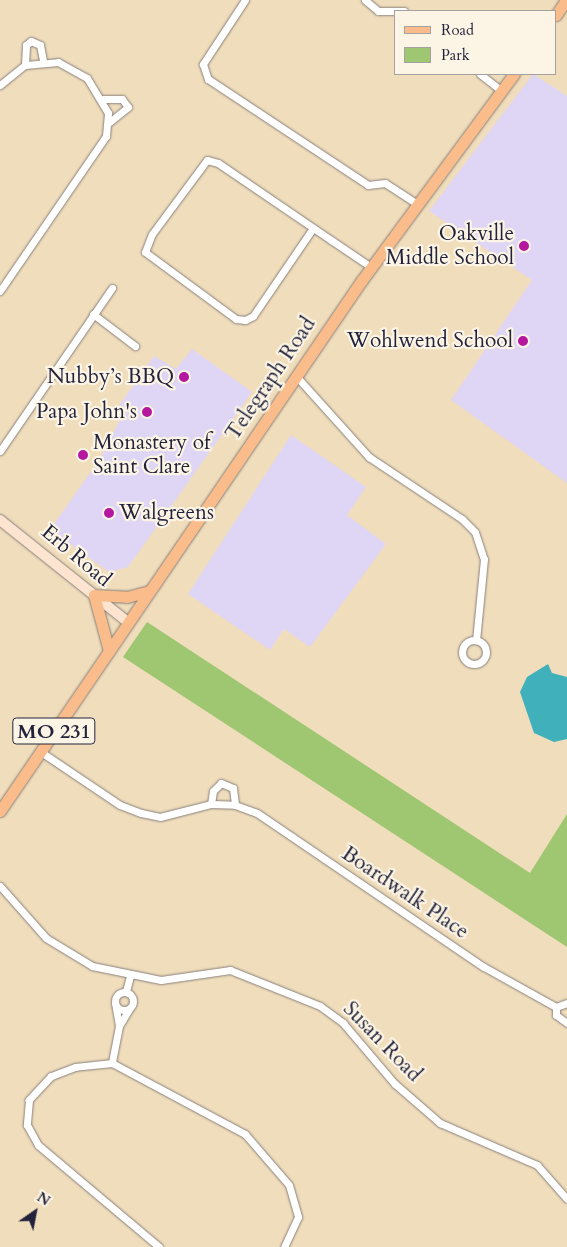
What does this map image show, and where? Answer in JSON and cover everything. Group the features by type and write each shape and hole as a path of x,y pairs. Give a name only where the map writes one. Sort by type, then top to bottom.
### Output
{"main road":[{"path":"557,14 566,0"},
{"name":"Telegraph Road","path":"0,811 371,267 513,75"},
{"path":"109,651 94,595 127,597 149,591"}],"street":[{"path":"245,0 203,64 208,79 368,185 385,184 417,204"},
{"path":"365,0 378,11 394,11"},
{"path":"25,65 26,45 31,41 40,45 43,61"},
{"path":"0,85 25,65 43,61 72,69 92,84 102,99 108,123 106,136 0,291"},
{"path":"481,75 502,90"},
{"path":"102,99 122,100 128,107 108,123"},
{"path":"314,228 253,316 245,320 236,319 145,252 152,234 207,160 314,228 371,267"},
{"path":"0,451 112,288"},
{"path":"93,314 135,346"},
{"path":"296,376 369,457 403,483 462,519 475,532 484,559 476,641"},
{"name":"Erb Road","path":"0,520 128,622"},
{"name":"Boardwalk Place","path":"40,752 120,805 141,813 160,816 211,804 235,805 257,813 484,967 556,1007 556,1015 567,1023"},
{"path":"211,804 213,791 222,783 233,788 235,805"},
{"name":"Susan Road","path":"0,886 31,924 62,950 92,966 130,976 175,980 230,970 320,1006 343,1022 395,1084 440,1122 537,1165 567,1199"},
{"path":"126,992 130,976"},
{"path":"112,1063 119,1026 115,1003 118,993 126,992 133,998 130,1008 119,1026"},
{"path":"115,1003 122,1010 130,1008"},
{"path":"556,1007 567,1003"},
{"path":"159,1247 38,1145 27,1125 30,1100 51,1076 75,1067 112,1063 245,1134 289,1185 298,1206 296,1228 284,1247"}],"shaded area":[{"name":"Oakville Middle School","path":"532,75 567,96 567,483 451,400 532,280 429,211"},
{"path":"192,349 252,392 128,567 109,572 56,534 54,524 100,459 122,416 118,407 154,356 176,369"},
{"path":"291,435 366,487 347,515 386,544 310,647 284,629 270,650 188,594"}],"green space":[{"path":"147,622 530,873 567,814 567,947 123,657"}],"water":[{"path":"548,664 552,673 567,677 567,739 554,742 534,733 520,692 527,677"}],"place":[{"name":"Oakville Middle School","path":"524,246"},
{"name":"Wohlwend School","path":"523,341"},
{"name":"Nubby’s BBQ","path":"184,377"},
{"name":"Papa John's","path":"147,412"},
{"name":"Monastery of Saint Clare","path":"83,455"},
{"name":"Walgreens","path":"109,513"}]}
